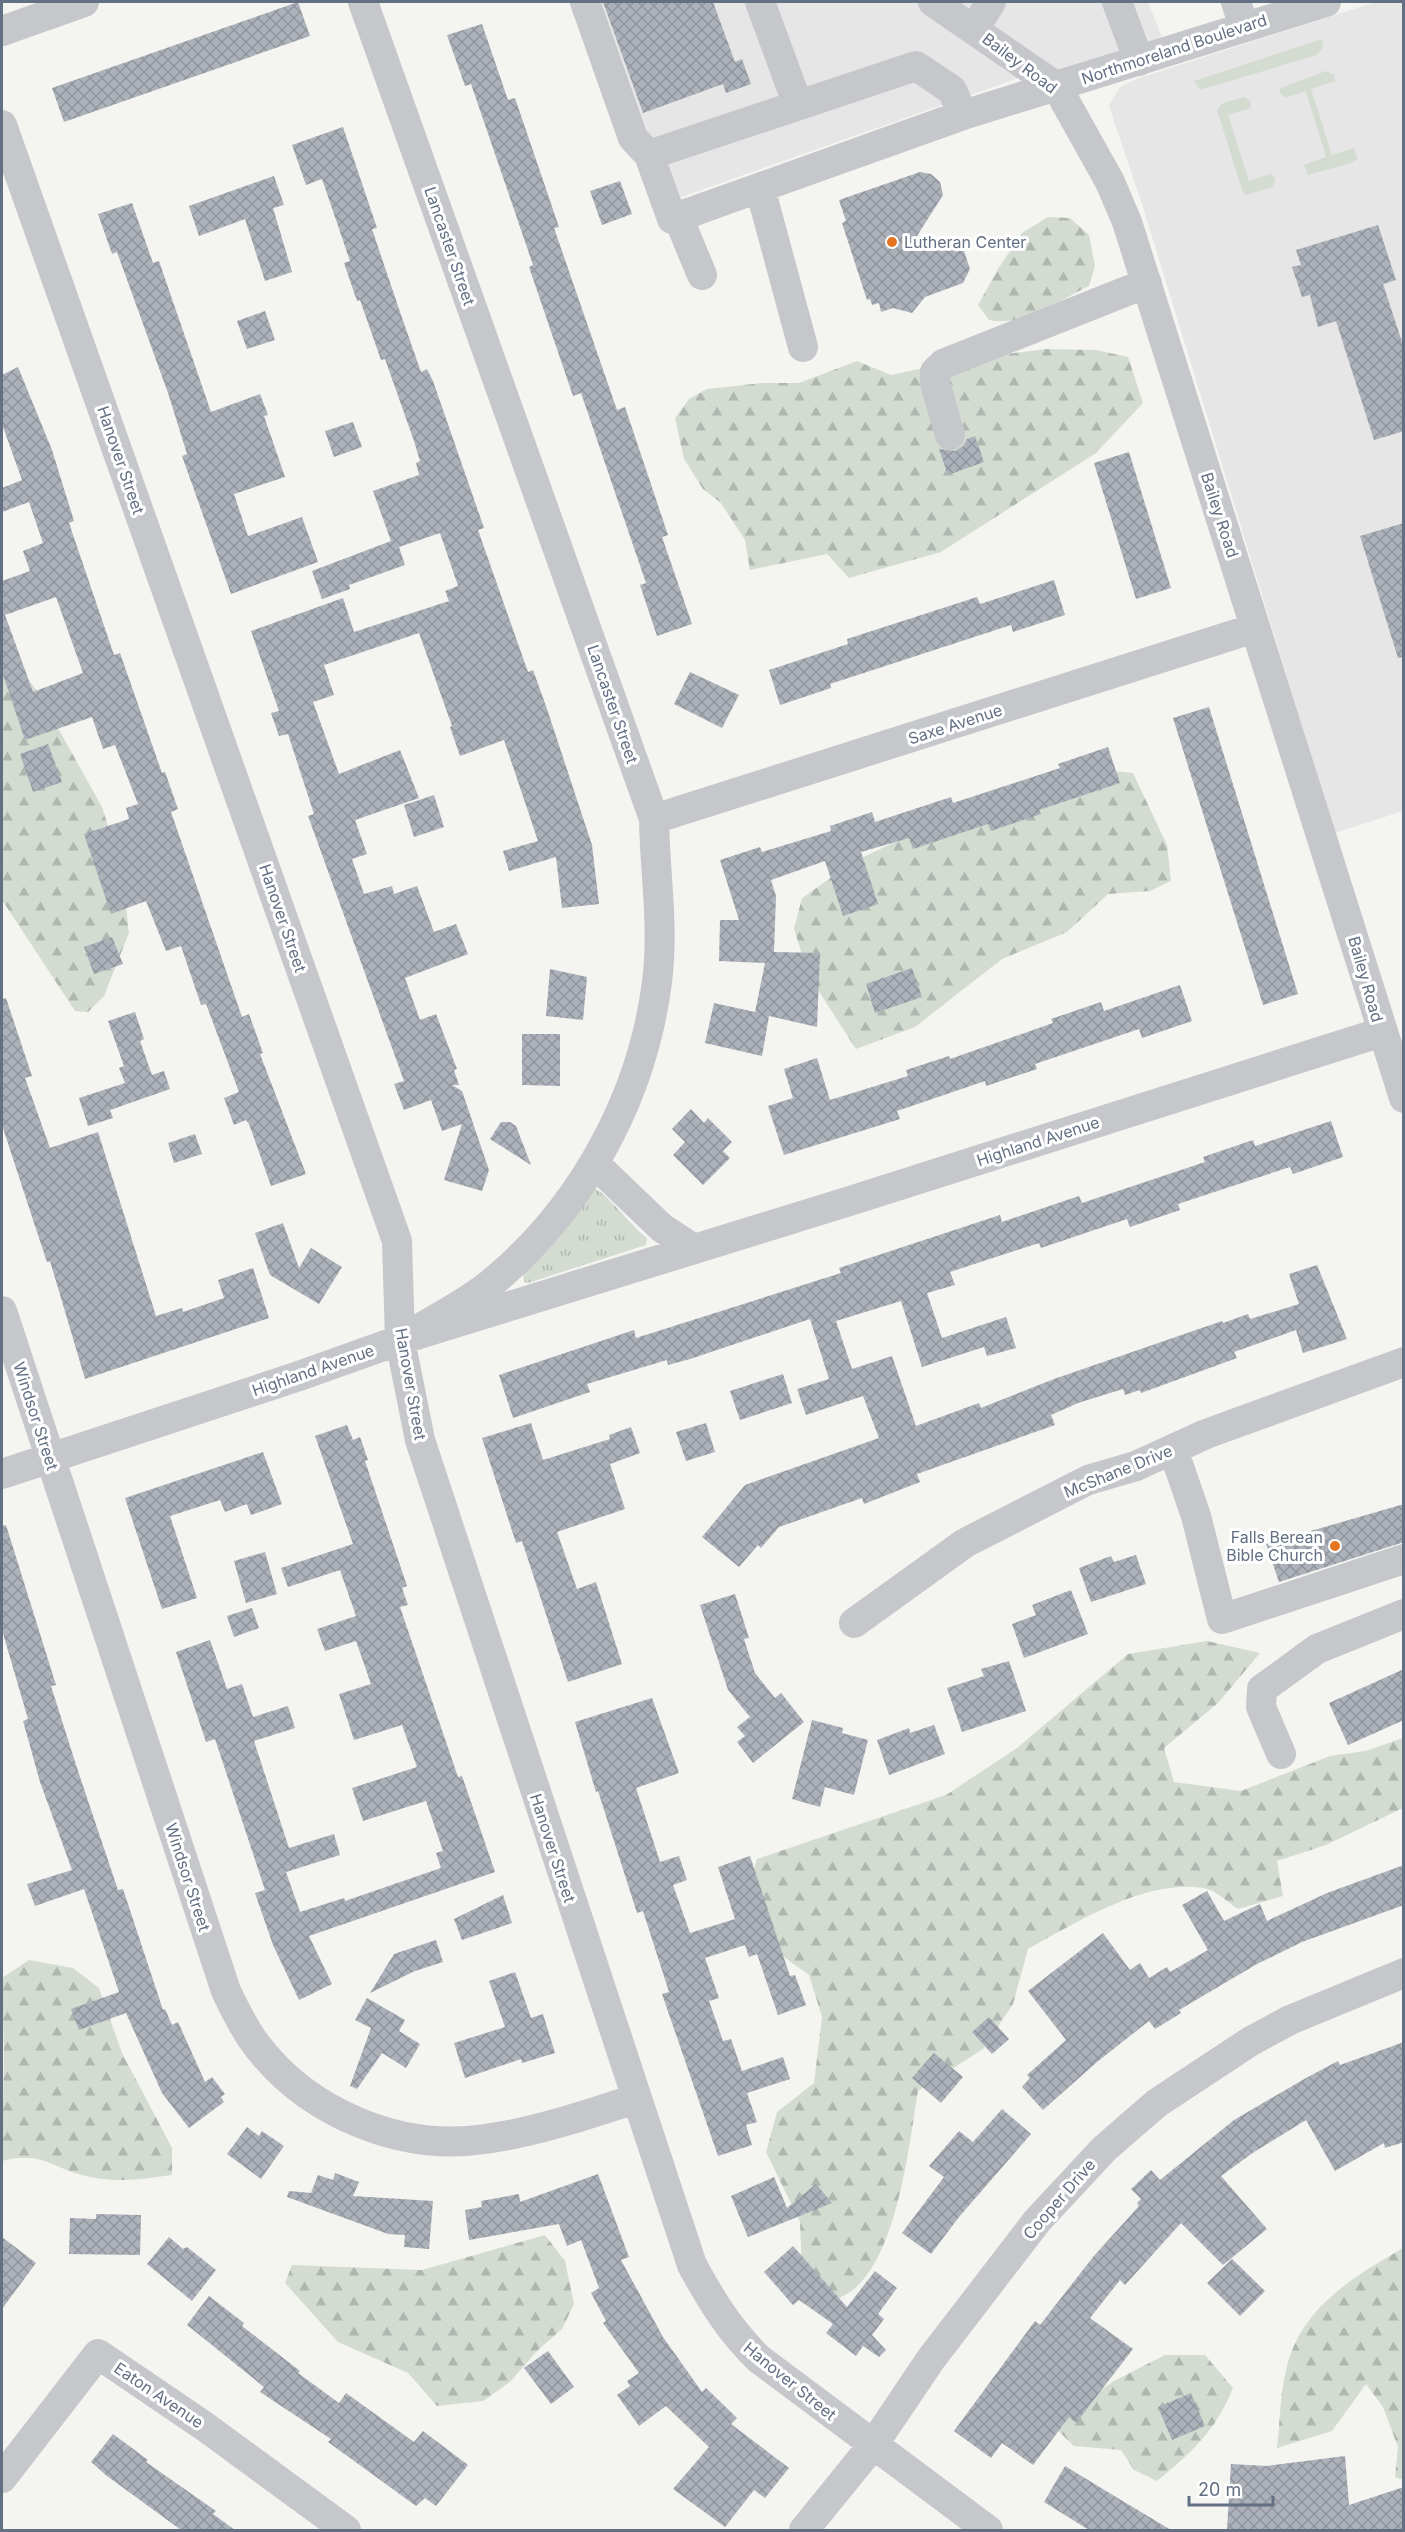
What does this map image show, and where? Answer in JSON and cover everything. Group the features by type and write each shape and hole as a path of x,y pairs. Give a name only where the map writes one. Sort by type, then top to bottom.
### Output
{"street":[{"path":"2,31 84,2"},
{"name":"Lancaster Street","path":"363,2 654,819 660,926 657,983 635,1076 603,1150 530,1249 487,1287 400,1340"},
{"path":"585,2 633,138 649,155 672,219 678,217 702,275"},
{"path":"760,2 798,105"},
{"name":"Bailey Road","path":"933,2 1057,87 1110,182 1128,222 1404,1098"},
{"path":"974,29 991,2"},
{"path":"1117,2 1138,61"},
{"name":"Northmoreland Boulevard","path":"678,217 963,115 1138,61 1240,14 1326,2"},
{"path":"649,155 916,66 952,90 963,115"},
{"name":"Hanover Street","path":"2,125 397,1241 400,1340 420,1440 635,2099 692,2265 713,2303 738,2338 759,2359 988,2530"},
{"path":"760,188 803,347"},
{"path":"950,435 935,383 935,372 943,364 1147,283"},
{"name":"Saxe Avenue","path":"654,819 1256,628"},
{"name":"Highland Avenue","path":"2,1474 299,1376 400,1340 1382,1032"},
{"path":"594,1163 662,1228 694,1249"},
{"name":"Windsor Street","path":"2,1311 48,1457 226,1991 242,2024 269,2061 307,2095 337,2113 390,2133 438,2141 483,2140 526,2132 635,2099"},
{"name":"McShane Drive","path":"854,1623 965,1543 1088,1480 1136,1466 1206,1434 1404,1362"},
{"path":"1173,1449 1196,1515 1222,1619 1404,1559"},
{"path":"1281,1754 1261,1707 1262,1689 1317,1649 1404,1614"},
{"name":"Cooper Drive","path":"804,2530 873,2445 931,2359 1037,2221 1104,2149 1157,2103 1251,2041 1290,2020 1404,1972"},
{"name":"Eaton Avenue","path":"2,2478 98,2354 169,2401 346,2530"}],"shaded area":[{"path":"576,2 1148,2 1168,52 1057,87 1036,72 653,207"},
{"path":"1376,2 1403,2 1403,811 1335,833 1142,204 1109,106 1120,87 1139,78"}],"green space":[{"path":"1322,39 1323,47 1317,55 1200,90 1194,81"},
{"path":"1326,71 1334,75 1335,81 1311,89 1332,155 1354,148 1358,158 1354,162 1308,175 1304,165 1326,157 1306,91 1285,98 1280,93 1280,88"},
{"path":"1244,97 1250,101 1251,108 1228,115 1249,181 1270,174 1275,178 1273,187 1246,195 1243,193 1217,110 1223,103"},
{"path":"1048,217 1070,218 1089,235 1095,266 1089,286 1027,316 1014,320 989,320 978,305 998,269 1022,233"},
{"path":"1046,349 1096,350 1128,357 1143,403 1096,453 941,552 849,578 827,554 750,570 745,540 721,503 703,489 684,459 675,418 689,399 707,389 762,383 799,383 857,361 891,375 965,359"},
{"path":"2,646 38,692 102,807 122,870 129,933 104,996 88,1012 75,1011 2,900"},
{"path":"1094,769 1133,773 1167,845 1171,881 1150,891 1108,894 1067,932 1002,959 915,1027 856,1049 809,976 794,929 802,898 855,861 939,821"},
{"path":"591,1187 603,1194 647,1238 646,1245 528,1283 524,1282 523,1274"},
{"path":"1207,1641 1260,1653 1218,1703 1164,1748 1174,1782 1241,1791 1330,1756 1365,1751 1403,1738 1403,1808 1326,1845 1277,1861 1283,1896 1238,1909 1217,1894 1203,1888 1181,1887 1158,1890 1112,1905 1028,1949 1013,2004 983,2049 918,2091 896,2208 886,2240 872,2267 856,2288 835,2299 803,2296 800,2222 766,2152 777,2112 814,2083 822,2017 809,1975 766,1944 740,1910 757,1859 946,1795 1017,1748 1128,1654"},
{"path":"29,1960 73,1968 99,1988 122,2053 172,2148 172,2175 111,2180 78,2174 38,2159 16,2158 2,2161 4,2054 2,1978"},
{"path":"545,2235 565,2261 574,2304 562,2329 537,2351 510,2382 483,2401 437,2406 408,2373 338,2342 285,2283 292,2265 422,2270"},
{"path":"1403,2248 1403,2480 1395,2477 1398,2447 1383,2407 1366,2384 1332,2431 1277,2448 1286,2370 1293,2348 1303,2329 1316,2312 1347,2283"},
{"path":"1165,2355 1205,2355 1233,2388 1210,2429 1181,2460 1157,2481 1134,2470 1121,2450 1074,2446 1054,2427 1112,2382"}],"building":[{"path":"298,2 310,36 64,122 52,88"},
{"path":"603,2 713,2 735,62 742,59 751,84 726,93 723,84 643,113"},
{"path":"482,24 508,100 515,98 559,227 554,228 617,410 625,407 668,535 662,537 692,624 657,636 640,585 646,583 581,393 573,396 529,267 533,265 471,84 465,86 447,35"},
{"path":"343,127 377,228 372,229 399,309 421,372 427,369 433,381 484,528 478,530 528,672 533,670 592,845 599,904 562,908 556,857 509,871 503,851 538,841 504,740 460,756 450,727 452,726 419,633 324,665 334,695 313,702 339,774 400,750 419,798 355,820 367,854 352,859 364,894 392,886 394,894 417,886 434,932 456,924 468,954 405,978 420,1020 436,1014 457,1069 454,1070 459,1085 452,1085 462,1091 489,1170 482,1191 444,1180 462,1124 442,1131 431,1100 404,1110 394,1084 404,1081 308,816 314,814 288,734 279,736 271,713 279,711 251,631 343,598 354,632 449,601 445,591 458,586 440,533 399,547 405,565 349,585 350,589 322,599 312,571 391,541 373,491 419,475 416,463 420,461 385,359 381,360 360,300 357,301 344,263 350,261 322,179 306,185 292,145"},
{"name":"Lutheran Center","path":"920,172 931,174 940,182 943,195 917,236 952,242 963,248 970,269 963,283 925,297 912,313 893,308 881,312 879,303 872,305 870,299 867,300 842,223 846,221 839,200"},
{"path":"274,176 284,205 273,208 292,272 265,281 245,219 199,236 189,206"},
{"path":"620,181 632,214 602,225 590,191"},
{"path":"132,203 153,263 159,261 211,412 260,394 268,415 264,416 285,477 234,494 248,536 302,517 318,562 231,594 182,456 187,454 168,393 117,252 112,254 98,214"},
{"path":"1378,225 1396,280 1383,284 1404,348 1404,431 1374,440 1336,321 1318,327 1310,295 1302,297 1292,267 1301,265 1296,250"},
{"path":"265,311 275,340 247,349 237,321"},
{"path":"18,367 52,450 74,521 69,523 114,655 120,653 162,773 165,772 178,809 171,812 242,1017 249,1014 263,1053 260,1054 306,1174 271,1186 249,1124 246,1120 234,1125 224,1098 239,1092 206,1004 201,1005 181,946 166,951 146,901 111,914 84,834 129,819 126,808 138,804 115,745 103,749 92,717 25,740 2,672 2,581 30,571 23,551 43,543 29,502 2,512 2,488 22,480 2,424 2,375","holes":["56,597 83,673 33,692 5,615"]},
{"path":"353,422 362,447 334,457 325,431"},
{"path":"975,436 984,462 948,475 939,449 955,451 963,446 967,439"},
{"path":"1129,452 1171,588 1136,599 1094,463"},
{"path":"1404,523 1404,657 1398,658 1360,536"},
{"path":"1054,580 1065,615 1013,632 1011,625 830,684 831,688 780,705 769,670 848,644 847,639 977,597 980,604"},
{"path":"690,672 739,695 722,728 674,704"},
{"path":"1209,707 1298,994 1263,1005 1173,718"},
{"path":"48,744 62,782 33,792 20,754"},
{"path":"1108,747 1120,783 1039,810 1041,814 991,831 988,824 913,849 909,838 861,852 878,904 843,916 825,861 771,880 776,896 774,952 820,953 817,1027 769,1016 762,1056 705,1043 714,1003 755,1012 765,963 719,961 720,920 739,920 720,860 760,847 762,852 831,831 830,826 872,812 875,822 951,797 953,803 1060,768 1058,764"},
{"path":"434,795 444,827 414,837 404,805"},
{"path":"112,937 123,964 94,974 84,947"},
{"path":"912,968 922,997 875,1013 866,984"},
{"path":"550,969 587,977 583,1020 546,1016"},
{"path":"1180,985 1192,1021 1142,1038 1139,1029 1035,1064 1037,1069 986,1086 985,1081 897,1111 900,1119 784,1155 768,1106 793,1098 784,1069 817,1058 830,1100 908,1076 906,1070 949,1056 950,1059 1053,1023 1051,1019 1101,1002 1104,1011"},
{"path":"6,998 32,1076 25,1078 50,1148 98,1132 156,1316 182,1308 183,1312 224,1298 218,1280 253,1268 269,1318 85,1379 50,1261 47,1262 2,1125 2,999"},
{"path":"135,1012 144,1039 140,1041 152,1075 164,1071 170,1089 110,1110 113,1118 88,1126 79,1098 125,1083 119,1068 124,1066 108,1021"},
{"path":"522,1034 560,1034 560,1086 522,1085"},
{"path":"691,1109 704,1123 708,1118 732,1142 723,1151 730,1158 703,1185 673,1155 685,1142 672,1129"},
{"path":"1331,1121 1343,1157 1293,1174 1290,1167 1178,1204 1180,1210 1130,1227 1127,1219 1041,1248 1039,1243 950,1272 955,1285 927,1293 942,1338 1006,1317 1016,1348 987,1356 984,1347 922,1367 901,1301 836,1321 852,1369 892,1356 916,1426 979,1403 981,1408 1054,1379 1222,1321 1223,1323 1248,1314 1250,1319 1299,1304 1289,1274 1317,1265 1347,1339 1303,1353 1296,1330 1234,1352 1237,1358 1141,1393 1140,1390 1125,1395 1123,1389 1078,1403 1051,1415 1055,1425 917,1474 920,1482 864,1504 862,1498 779,1527 761,1548 758,1545 739,1567 702,1537 745,1485 879,1438 863,1396 806,1415 797,1389 829,1379 810,1319 690,1359 668,1365 667,1360 587,1384 590,1392 513,1418 499,1375 634,1330 636,1338 841,1273 839,1268 1000,1215 1002,1222 1079,1196 1082,1203 1205,1162 1203,1157 1253,1140 1255,1146"},
{"path":"501,1122 510,1122 516,1126 531,1165 490,1139"},
{"path":"195,1134 202,1154 174,1163 168,1143"},
{"path":"283,1223 299,1268 311,1248 342,1267 319,1304 270,1275 255,1233"},
{"path":"783,1374 792,1403 740,1420 730,1391"},
{"path":"531,1423 543,1460 610,1439 609,1435 631,1427 640,1453 610,1464 625,1509 557,1532 577,1589 596,1582 622,1664 568,1682 522,1541 516,1543 482,1438"},
{"path":"706,1423 715,1452 686,1461 676,1432"},
{"path":"347,1425 353,1440 360,1437 368,1460 365,1461 407,1586 402,1588 408,1605 400,1607 458,1777 462,1776 495,1872 309,1936 332,1984 299,2000 273,1945 255,1893 265,1890 215,1739 206,1742 176,1652 210,1640 227,1689 242,1684 253,1717 288,1706 295,1728 254,1741 289,1848 334,1834 340,1855 286,1872 300,1912 344,1898 345,1901 441,1868 436,1853 443,1851 426,1801 363,1821 352,1788 417,1767 402,1725 354,1740 339,1694 371,1684 356,1641 325,1651 317,1629 356,1616 340,1570 288,1587 281,1568 353,1544 315,1436"},
{"path":"263,1452 282,1504 251,1515 247,1504 225,1512 220,1500 170,1516 197,1598 162,1609 125,1498"},
{"name":"Falls Berean Bible Church","path":"1404,1504 1404,1542 1279,1582 1266,1544"},
{"path":"6,1525 56,1685 51,1686 77,1768 118,1890 123,1889 163,2010 165,2009 172,2025 178,2022 205,2082 212,2077 225,2094 221,2097 224,2102 189,2128 162,2093 126,2013 79,2030 71,2009 119,1992 84,1889 35,1906 27,1884 72,1870 40,1782 23,1721 28,1719 2,1630 2,1526"},
{"path":"265,1552 277,1594 246,1603 234,1561"},
{"path":"1136,1555 1146,1584 1091,1602 1079,1568 1111,1556 1114,1562"},
{"path":"1071,1590 1088,1634 1024,1658 1012,1624 1036,1615 1032,1605"},
{"path":"735,1594 749,1638 744,1639 755,1673 775,1698 781,1693 804,1722 753,1763 737,1742 745,1736 737,1727 750,1717 728,1690 700,1605"},
{"path":"252,1608 259,1628 234,1637 227,1616"},
{"path":"1009,1661 1026,1711 962,1732 947,1688 984,1676 981,1669"},
{"path":"1404,1669 1404,1720 1348,1745 1329,1703"},
{"path":"652,1698 679,1773 636,1788 660,1862 679,1856 687,1880 673,1885 690,1933 735,1919 718,1867 750,1856 790,1976 795,1975 806,2005 778,2015 757,1954 749,1957 745,1945 705,1958 719,1998 709,2001 723,2041 731,2039 742,2071 783,2057 790,2079 747,2093 757,2122 746,2125 752,2145 718,2156 662,1994 669,1992 643,1911 637,1913 575,1722"},
{"path":"812,1720 843,1728 842,1733 868,1740 854,1795 825,1787 820,1807 792,1799"},
{"path":"934,1725 945,1754 889,1775 877,1740 909,1728 910,1733"},
{"path":"1404,1865 1404,1905 1302,1942 1257,1964 1179,2010 1181,2013 1155,2029 1149,2021 1097,2062 1043,2110 1022,2087 1030,2078 1027,2075 1066,2040 1028,1991 1103,1933 1130,1970 1140,1963 1149,1978 1167,1967 1170,1972 1208,1950 1182,1905 1207,1891 1224,1921 1260,1904 1267,1921 1327,1893"},
{"path":"503,1895 512,1923 462,1940 454,1919"},
{"path":"436,1940 443,1962 415,1971 370,1993 394,1954"},
{"path":"515,1972 531,2018 543,2014 555,2053 522,2063 521,2059 465,2078 454,2043 505,2027 489,1981"},
{"path":"367,1998 405,2020 399,2031 420,2044 406,2068 382,2053 357,2089 350,2086 371,2028 355,2020"},
{"path":"989,2017 1009,2039 992,2054 972,2032"},
{"path":"1404,2042 1404,2142 1385,2148 1384,2143 1335,2171 1306,2120 1254,2152 1221,2176 1267,2229 1223,2265 1181,2223 1125,2285 1120,2280 1090,2318 1133,2349 1076,2423 1069,2417 1033,2465 1002,2443 991,2458 954,2431 1035,2321 1040,2325 1093,2257 1139,2206 1137,2203 1141,2199 1131,2189 1151,2170 1160,2180 1234,2120 1306,2078 1338,2061 1340,2065"},
{"path":"934,2053 963,2077 941,2103 912,2078"},
{"path":"1002,2109 1031,2134 959,2217 931,2254 902,2233 944,2177 929,2166 959,2131 973,2142"},
{"path":"247,2127 259,2136 262,2131 284,2146 261,2179 227,2154"},
{"path":"335,2173 359,2182 353,2196 433,2201 429,2249 404,2247 405,2235 388,2234 287,2197 289,2191 311,2193 318,2175 333,2180"},
{"path":"598,2174 629,2257 621,2260 663,2337 702,2392 706,2388 737,2418 731,2424 789,2468 765,2498 754,2490 725,2527 673,2489 709,2447 666,2406 639,2426 617,2395 630,2386 627,2381 639,2373 603,2323 606,2321 591,2293 599,2288 581,2240 567,2246 559,2224 469,2240 465,2210 482,2207 481,2201 519,2194 520,2202"},
{"path":"774,2177 787,2208 816,2184 832,2203 748,2237 731,2196"},
{"path":"96,2214 141,2215 140,2255 69,2254 70,2218 96,2219"},
{"path":"2,2237 36,2263 2,2309"},
{"path":"169,2237 183,2249 187,2247 216,2270 192,2301 147,2264"},
{"path":"793,2246 847,2307 875,2271 897,2288 878,2314 884,2319 872,2335 886,2350 879,2357 863,2346 856,2356 826,2333 833,2324 799,2300 793,2305 764,2272"},
{"path":"1232,2259 1265,2291 1240,2316 1207,2283"},
{"path":"209,2296 244,2323 242,2326 300,2371 298,2373 339,2403 346,2393 414,2442 423,2431 468,2465 436,2506 425,2498 416,2506 328,2442 331,2439 260,2392 264,2387 187,2325"},
{"path":"548,2351 574,2387 551,2404 524,2368"},
{"path":"1191,2393 1205,2426 1172,2440 1158,2407"},
{"path":"113,2434 148,2460 146,2462 216,2511 213,2514 235,2530 181,2530 107,2476 91,2462"},
{"path":"1345,2456 1349,2505 1404,2487 1404,2530 1227,2530 1231,2464 1266,2466"},
{"path":"1065,2466 1171,2530 1089,2530 1044,2502"}],"place":[{"name":"Lutheran Center","path":"892,242"},
{"name":"Falls Berean Bible Church","path":"1335,1546"}]}
